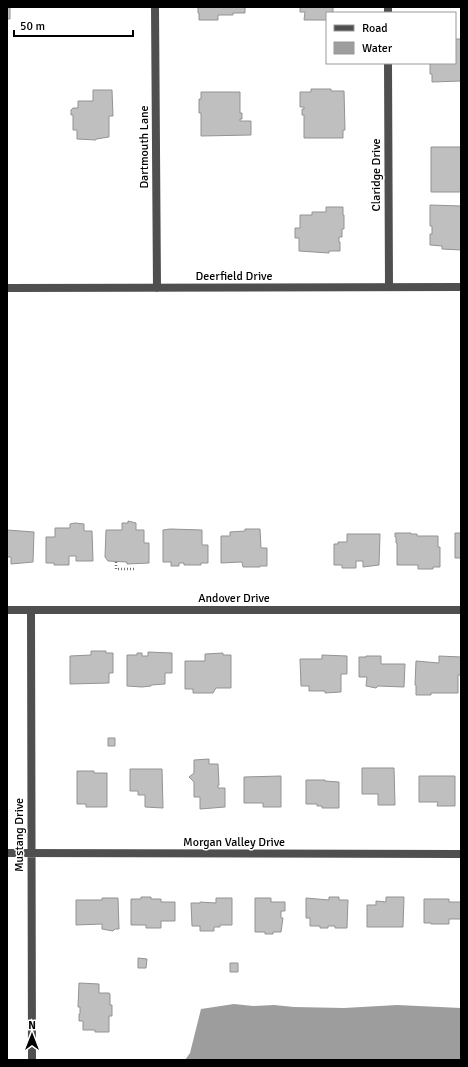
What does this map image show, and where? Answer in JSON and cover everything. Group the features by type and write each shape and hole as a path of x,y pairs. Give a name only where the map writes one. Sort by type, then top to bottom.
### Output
{"street":[{"name":"Dartmouth Lane","path":"155,7 157,288"},
{"name":"Claridge Drive","path":"388,64 389,287"},
{"name":"Deerfield Drive","path":"7,288 461,287"},
{"name":"Andover Drive","path":"7,610 461,610"},
{"name":"Mustang Drive","path":"31,610 32,1060"},
{"name":"Morgan Valley Drive","path":"7,853 461,854"}],"path":[{"path":"116,562 116,569 134,569"}],"water":[{"path":"234,1004 253,1006 274,1005 344,1008 397,1005 461,1008 461,1060 185,1060 190,1053 201,1009"}],"building":[{"path":"7,7 10,7 10,19 7,19"},
{"path":"198,7 245,7 245,13 218,15 218,20 199,20"},
{"path":"300,7 333,7 333,12 326,12 326,20 304,20 305,12 300,12"},
{"path":"456,39 461,39 461,81 432,82 432,74 430,74 430,64 456,64"},
{"path":"311,89 331,89 331,91 344,91 345,130 343,130 343,138 304,138 304,115 302,115 302,109 304,109 304,107 300,107 300,92 311,92"},
{"path":"93,90 112,90 113,116 109,116 109,137 96,140 77,139 77,130 73,130 73,115 71,115 71,110 73,108 78,108 78,101 93,101"},
{"path":"201,92 240,92 240,113 242,113 242,119 240,119 240,121 251,121 251,135 201,136 201,113 199,113 199,99 201,99"},
{"path":"431,147 461,147 461,192 431,192"},
{"path":"430,205 461,206 461,250 442,249 442,246 430,245 432,226 430,226"},
{"path":"326,207 343,207 344,229 342,229 342,237 339,237 340,251 329,251 329,253 299,251 299,238 295,238 295,228 300,228 300,215 312,215 312,212 326,212"},
{"path":"128,521 136,523 136,530 144,530 144,543 149,543 149,563 127,564 127,562 108,561 105,557 106,530 122,530 122,523 128,523"},
{"path":"70,524 84,524 84,531 92,531 93,561 76,561 76,556 69,556 69,565 54,565 54,563 46,563 46,537 55,537 55,528 70,528"},
{"path":"245,529 260,529 261,548 267,548 267,566 243,567 242,562 221,563 221,536 230,536 230,532 245,531"},
{"path":"7,530 34,532 33,562 11,564 11,557 7,557"},
{"path":"163,530 202,530 202,545 208,545 208,563 201,563 201,565 184,565 184,563 179,563 179,566 171,566 171,562 163,562"},
{"path":"395,533 411,533 417,534 417,536 438,536 438,547 440,547 440,567 433,567 433,569 418,569 418,565 397,565 397,543"},
{"path":"455,533 461,533 461,558 455,558"},
{"path":"347,534 380,534 379,565 363,567 363,561 356,561 356,568 342,568 342,565 334,565 334,544 338,544 338,542 347,542"},
{"path":"91,651 106,651 106,653 113,653 113,673 109,673 109,683 70,684 70,656 91,655"},
{"path":"148,652 172,653 172,673 165,673 165,684 142,687 127,686 127,655 137,655 137,653 142,653 142,656 148,656"},
{"path":"223,653 223,655 231,655 231,688 216,688 213,693 193,693 193,689 185,689 185,661 205,661 205,654"},
{"path":"322,655 347,656 347,674 341,674 341,692 325,693 325,691 309,691 309,686 301,686 300,659 322,659"},
{"path":"381,656 381,664 405,664 404,687 378,686 376,688 366,686 367,677 359,677 359,657"},
{"path":"439,656 461,657 461,675 458,675 458,693 431,693 431,695 416,695 416,661 439,663"},
{"path":"108,738 115,738 115,746 108,746"},
{"path":"209,759 209,764 218,764 218,788 225,788 225,807 200,809 200,797 194,797 194,782 189,777 194,773 194,760"},
{"path":"362,768 394,768 395,805 378,805 378,794 362,794"},
{"path":"130,769 162,769 163,808 145,807 145,795 138,795 138,791 130,791"},
{"path":"77,771 107,773 107,807 86,807 86,804 77,804"},
{"path":"281,776 281,807 263,807 263,803 244,803 244,777"},
{"path":"419,776 455,776 455,806 437,806 438,802 419,802"},
{"path":"306,780 339,782 339,808 322,808 322,806 317,806 317,804 306,804"},
{"path":"141,897 161,899 161,902 175,902 175,921 161,921 161,928 146,928 146,925 131,925 131,899 141,899"},
{"path":"329,897 339,897 339,900 348,900 347,928 335,928 335,926 328,926 328,928 320,928 320,926 310,926 310,918 306,918 306,898 329,900"},
{"path":"386,897 404,897 403,927 367,927 367,905 376,905 376,901 386,902"},
{"path":"102,898 118,898 119,929 115,929 113,931 102,929 102,924 76,925 76,900 102,900"},
{"path":"216,898 232,898 232,925 220,925 220,927 214,927 214,931 200,931 200,926 192,926 191,903 216,903"},
{"path":"255,898 271,898 271,902 285,902 285,911 281,911 281,918 283,918 281,932 265,934 265,932 255,932"},
{"path":"424,899 449,899 449,902 461,902 461,919 449,919 449,924 424,923"},
{"path":"138,958 147,959 146,968 138,968"},
{"path":"230,963 238,963 238,972 230,972"},
{"path":"79,983 99,984 99,993 110,994 112,1016 109,1016 109,1032 83,1030 83,1021 79,1021"}]}
